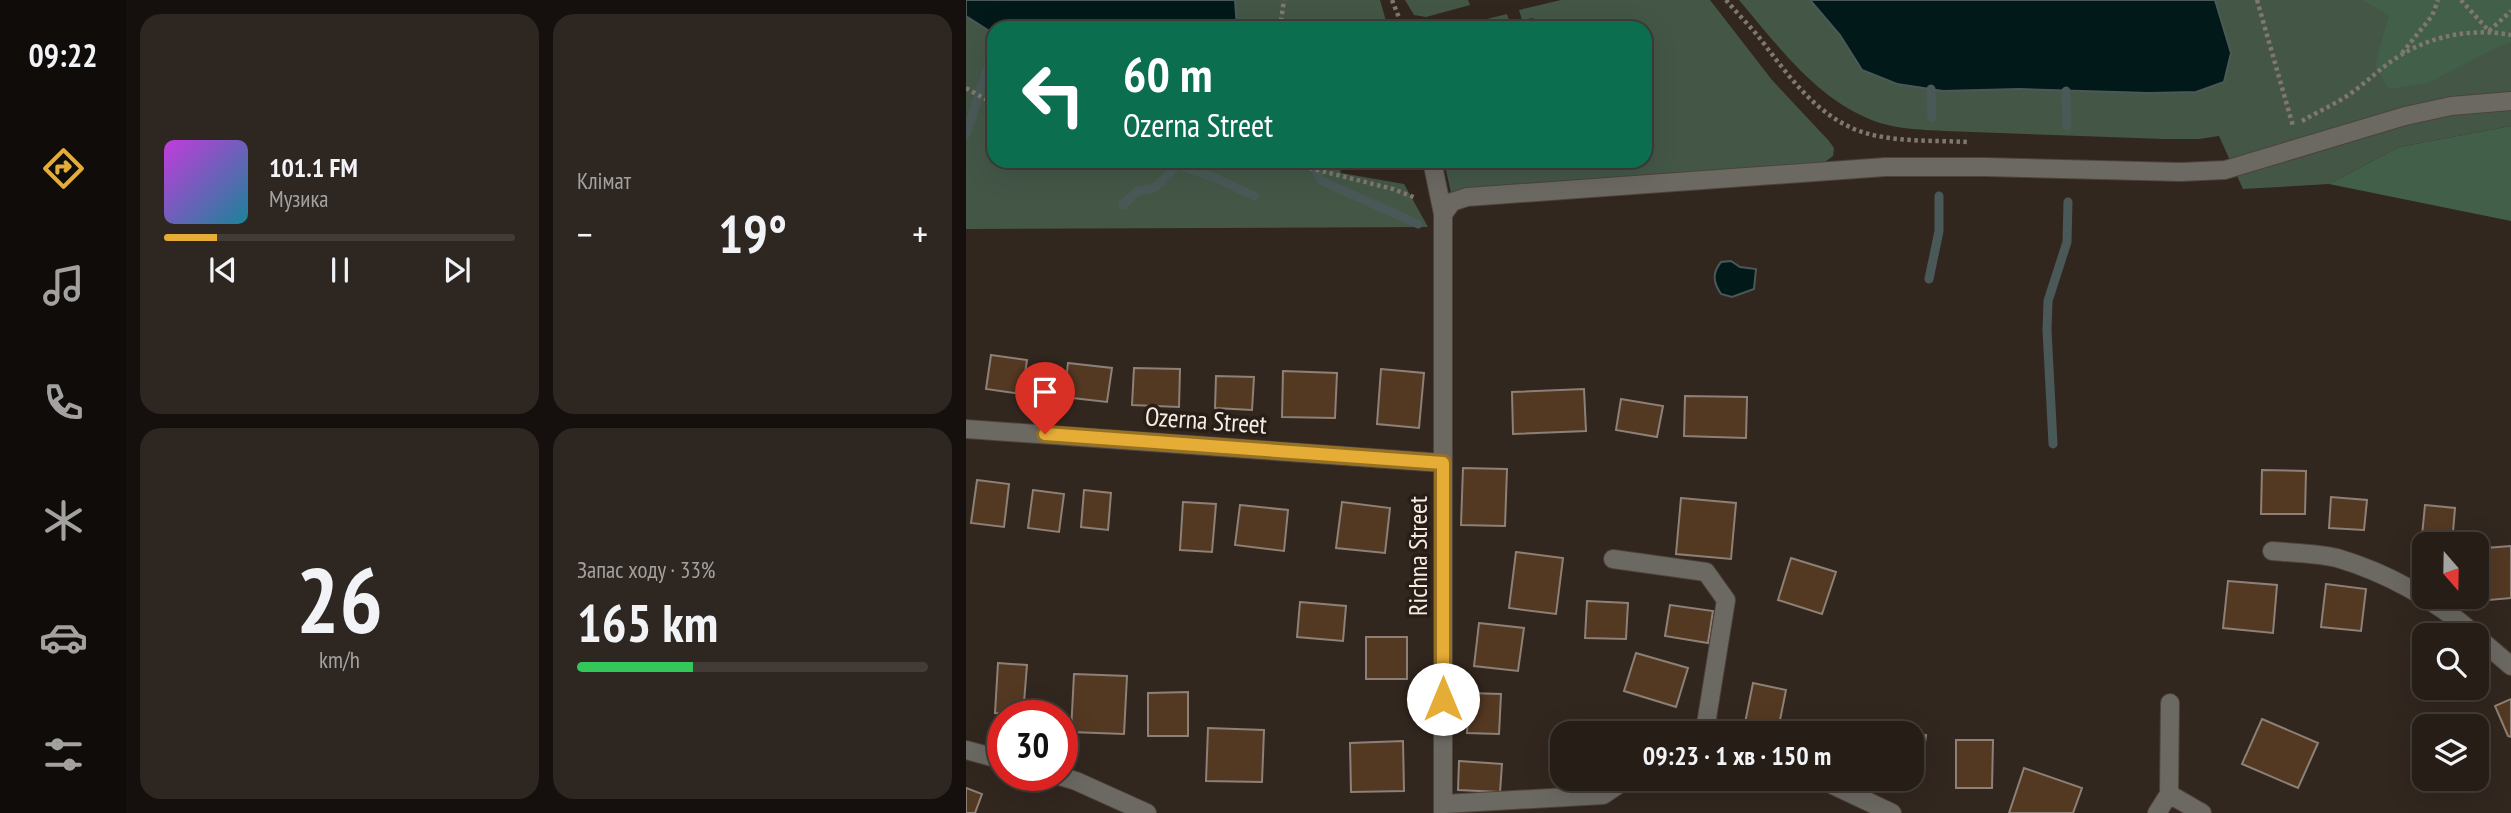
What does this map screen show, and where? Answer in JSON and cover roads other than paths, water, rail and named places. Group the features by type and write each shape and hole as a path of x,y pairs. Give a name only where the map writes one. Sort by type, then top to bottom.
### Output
{"street":[{"path":"1442,211 1452,202 1467,197 1885,167 2181,172 2225,170 2405,116 2451,106 2511,101"},
{"name":"Richna Street","path":"1433,168 1442,211 1443,808"},
{"name":"Ozerna Street","path":"966,429 1443,463"},
{"path":"2272,551 2335,558 2386,575 2461,623"},
{"path":"1613,559 1706,572 1726,600 1701,721"},
{"path":"2489,647 2511,666"},
{"path":"2157,813 2169,794 2170,703"},
{"path":"966,750 987,756"},
{"path":"1078,782 1147,813"},
{"path":"1443,808 1604,795 1610,791"},
{"path":"1845,791 1892,813"},
{"path":"2169,794 2202,813"}],"water":[{"path":"966,0 1235,0 1236,21 987,21 987,30 966,16"},
{"path":"1810,0 2215,0 2231,53 2224,82 2196,92 2019,89 1943,91 1897,84 1862,70 1840,35"},
{"path":"1731,261 1740,267 1756,269 1754,289 1732,297 1721,294 1715,282 1716,270 1721,262"}],"waterway":[{"path":"966,134 987,70"},
{"path":"1931,89 1932,117"},
{"path":"2066,91 2067,126"},
{"path":"1123,205 1137,191 1154,188 1174,168"},
{"path":"1186,168 1254,196"},
{"path":"1314,168 1322,181 1418,224"},
{"path":"1929,279 1939,231 1939,196"},
{"path":"2053,444 2048,301 2067,242 2068,202"}]}
